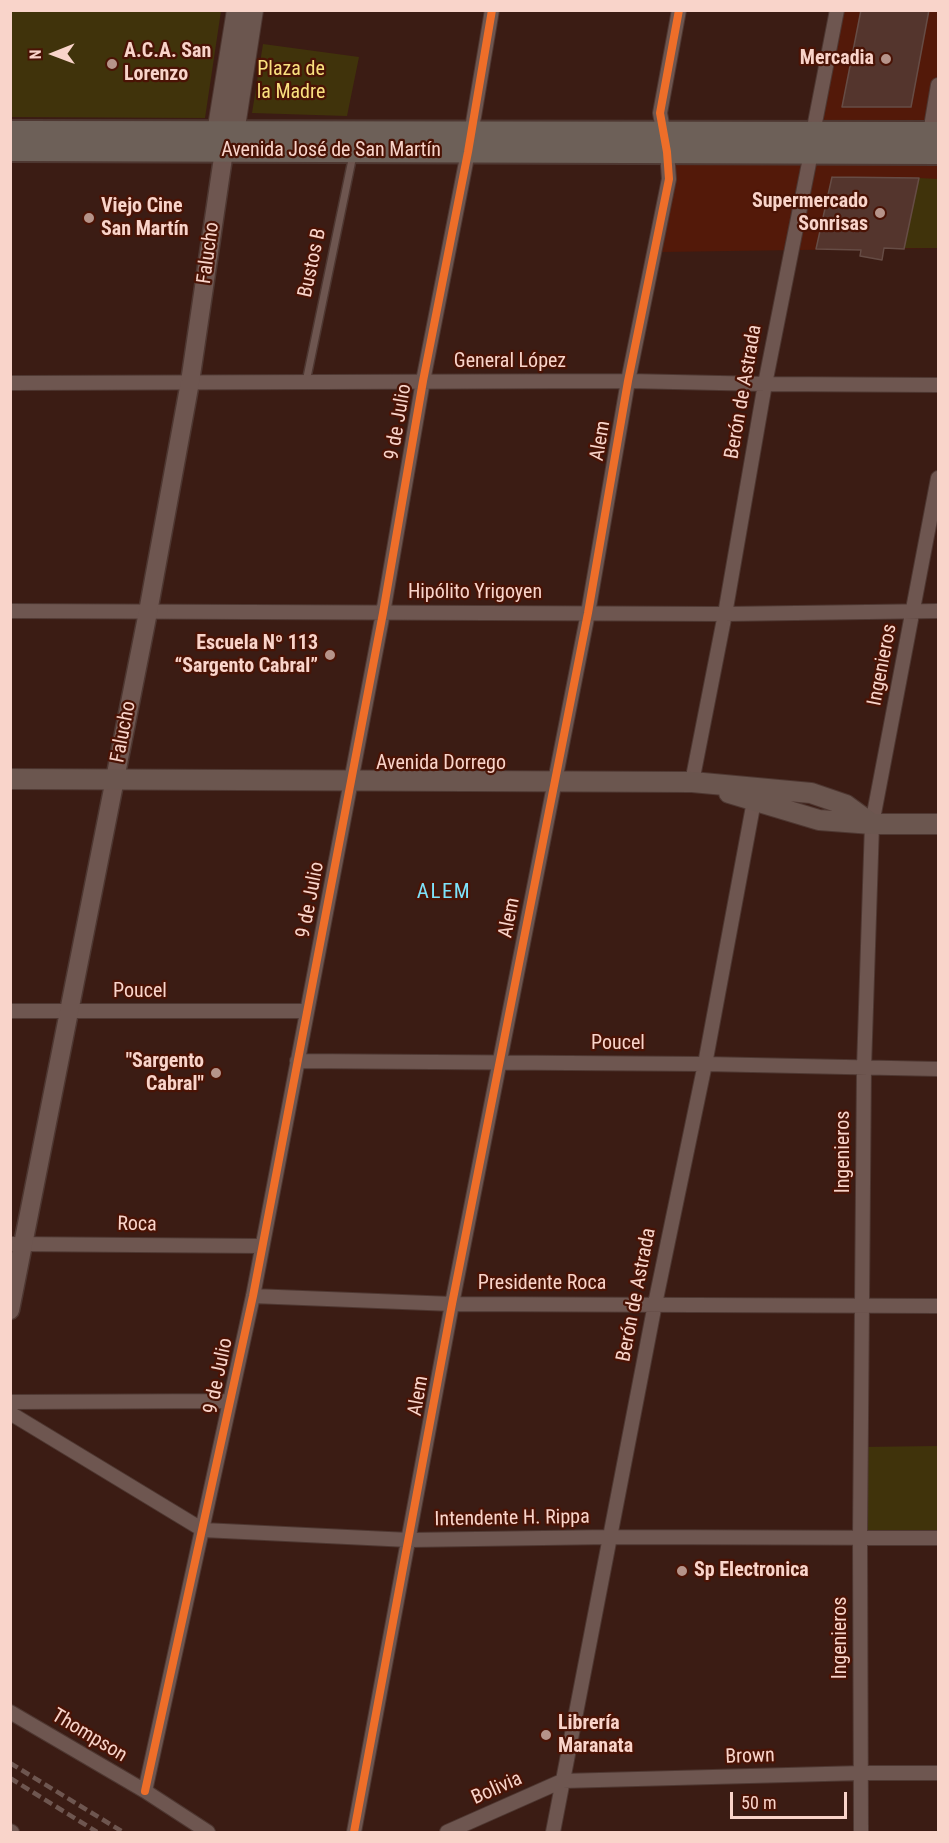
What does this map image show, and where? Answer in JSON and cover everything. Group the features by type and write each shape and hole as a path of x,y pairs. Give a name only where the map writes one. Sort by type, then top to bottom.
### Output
{"main road":[{"name":"Falucho","path":"225,139 237,10"},
{"name":"Falucho","path":"225,139 253,10"},
{"name":"Avenida José de San Martín","path":"10,132 225,139 470,142 812,143 936,140"},
{"name":"Avenida José de San Martín","path":"10,150 225,139 354,151 470,142"},
{"name":"Avenida Dorrego","path":"10,778 692,782 811,793 846,805 872,824"},
{"name":"Avenida Dorrego","path":"692,782 819,820 872,824 939,824"}],"street":[{"name":"9 de Julio","path":"145,1791 253,1296 383,612 423,381 470,142 492,10"},
{"name":"Alem","path":"354,1833 452,1304 553,781 588,613 628,381 669,179 660,113 679,10"},
{"name":"Berón de Astrada","path":"692,782 837,10"},
{"path":"936,140 939,85"},
{"name":"Falucho","path":"10,1310 17,1244 69,1012 148,612 190,382 225,139"},
{"name":"General López","path":"10,383 628,381 939,385"},
{"name":"Ingenieros","path":"861,1833 860,1537 864,1068 872,824 939,478"},
{"name":"Hipólito Yrigoyen","path":"10,611 725,614 939,610"},
{"path":"754,801 788,790"},
{"name":"Berón de Astrada","path":"553,1833 655,1304 705,1064 754,801"},
{"name":"Poucel","path":"10,1011 306,1011"},
{"name":"Poucel","path":"297,1061 705,1064 939,1069"},
{"name":"Roca","path":"17,1244 262,1246"},
{"name":"Presidente Roca","path":"253,1296 452,1304 939,1306"},
{"path":"10,1402 231,1401"},
{"name":"Intendente H. Rippa","path":"10,1413 203,1530 409,1540 610,1537 939,1538"},
{"name":"Thompson","path":"10,1712 145,1791 208,1833"},
{"name":"Brown","path":"562,1782 862,1773 939,1773"},
{"name":"Bolivia","path":"447,1833 562,1782"}],"lane":[{"name":"Bustos B","path":"306,382 354,151"}],"shaded area":[{"path":"837,11 938,11 938,248 662,252 673,152 811,153"}],"green space":[{"name":"A.C.A. San Lorenzo","path":"11,10 221,11 205,118 11,117"},
{"name":"Plaza de la Madre","path":"263,44 359,57 347,116 252,113"},
{"path":"919,178 938,179 938,248 904,248"},
{"path":"938,1446 938,1538 860,1537 861,1447"}],"building":[{"name":"Mercadia","path":"861,10 929,10 911,107 842,107"},
{"path":"832,177 919,178 904,249 884,248 882,260 860,256 861,250 816,249"}],"railway":[{"path":"10,1763 123,1832"},
{"path":"10,1778 97,1832"}],"cycle path":[{"path":"145,1791 253,1296 383,613 423,381 468,152 492,10"},
{"path":"354,1832 452,1304 588,613 628,381 669,179 660,113 679,10"}],"place":[{"name":"Mercadia","path":"886,59"},
{"name":"A.C.A. San Lorenzo","path":"112,64"},
{"name":"Supermercado Sonrisas","path":"880,213"},
{"name":"Viejo Cine San Martín","path":"89,218"},
{"name":"Escuela Nº 113 “Sargento Cabral”","path":"330,655"},
{"name":"\"Sargento Cabral\"","path":"216,1073"},
{"name":"Sp Electronica","path":"682,1571"},
{"name":"Librería Maranata","path":"546,1735"}],"district":[{"name":"ALEM","path":"444,893"}]}
